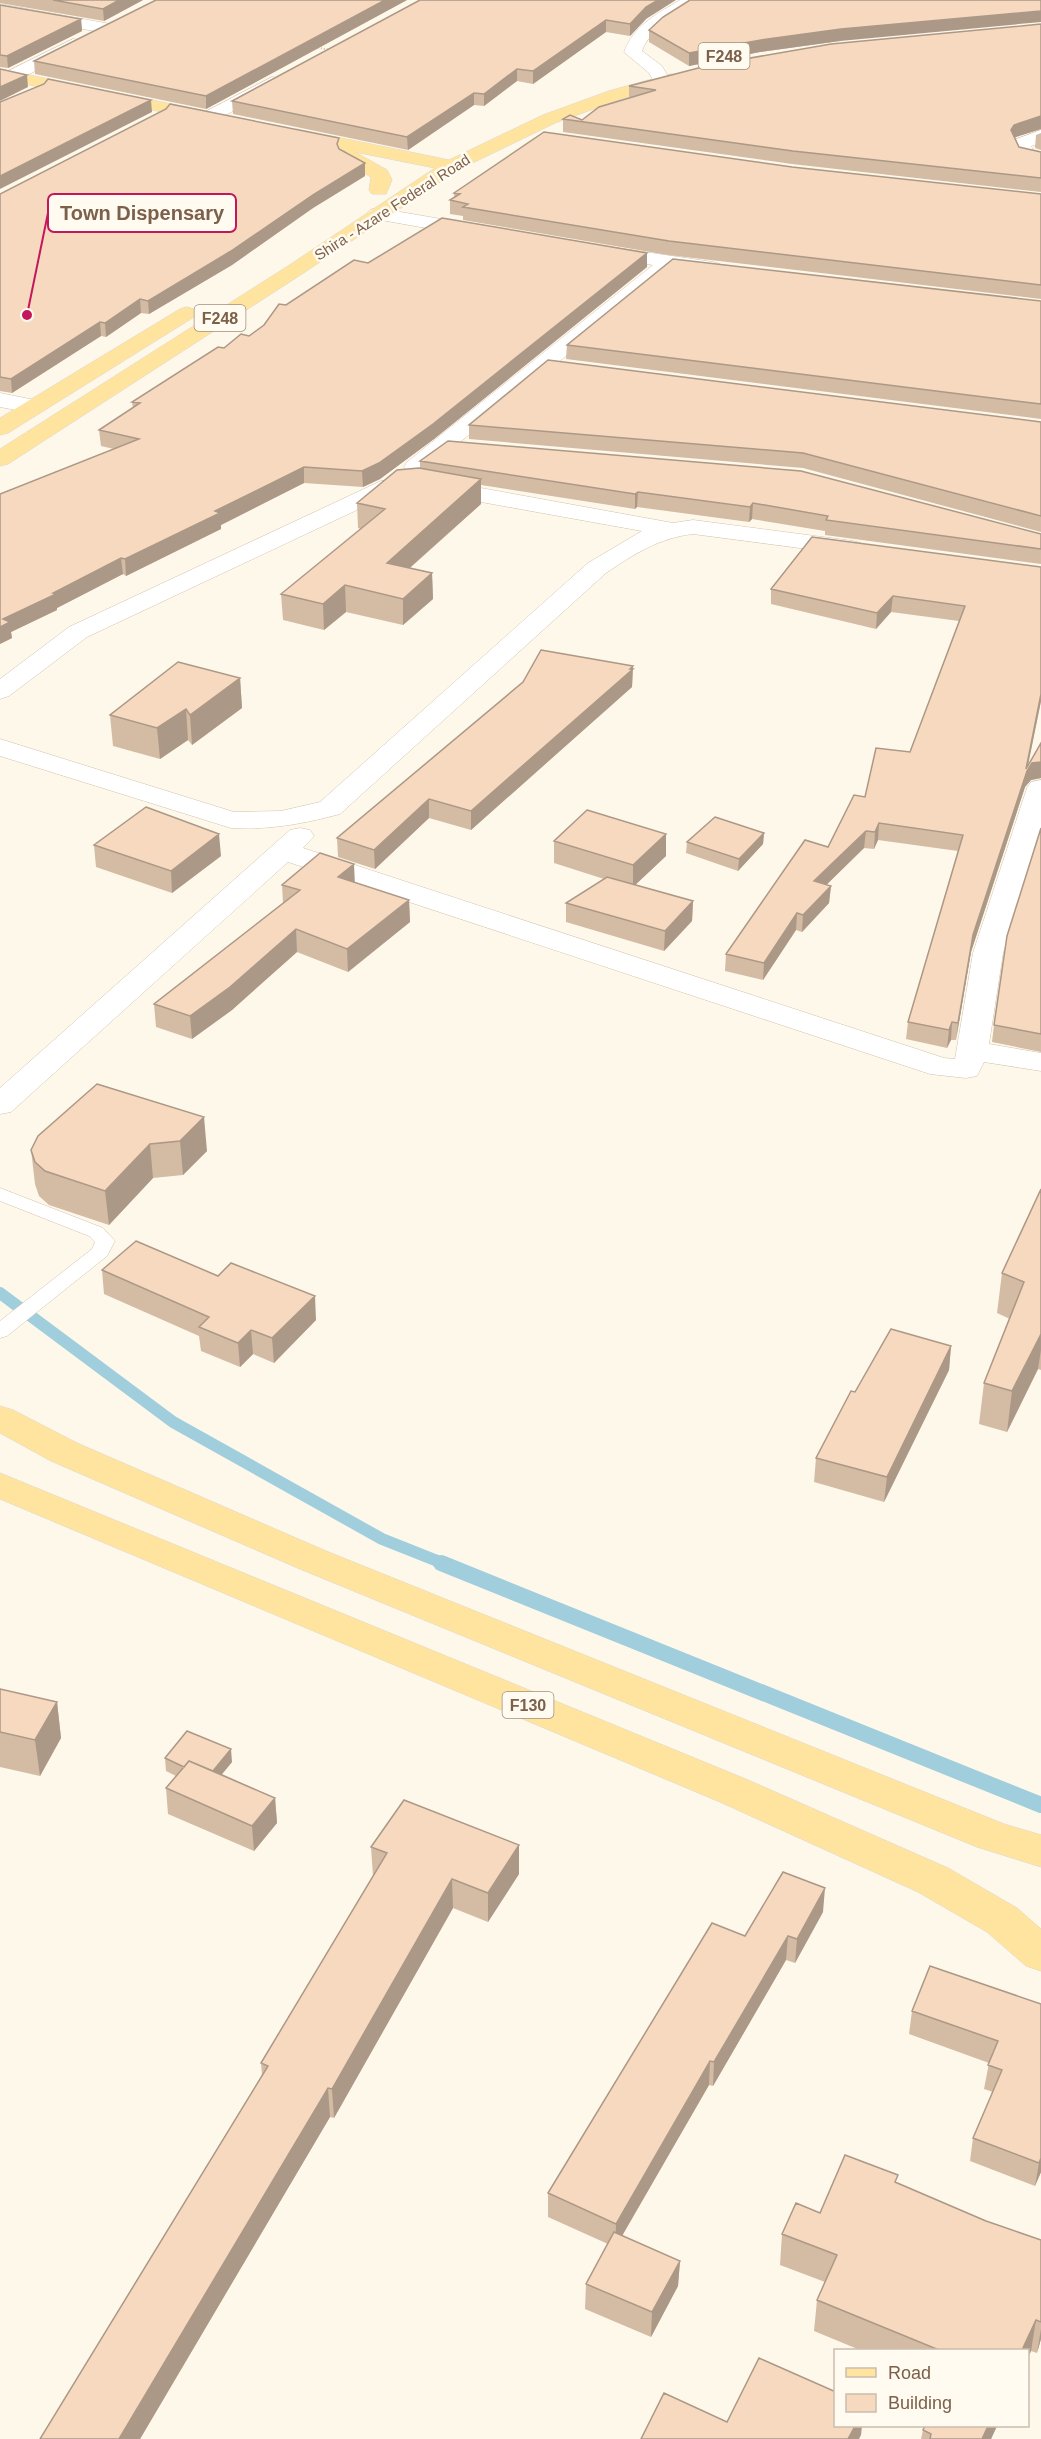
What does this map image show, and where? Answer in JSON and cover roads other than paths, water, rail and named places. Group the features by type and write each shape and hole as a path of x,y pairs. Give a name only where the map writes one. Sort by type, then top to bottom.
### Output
{"main road":[{"name":"Shira - Azare Federal Road","path":"496,125 538,108 681,71"},
{"name":"Shira - Azare Federal Road","path":"250,275 379,190 433,160 516,134 659,75"},
{"path":"4,77 33,92 155,119 220,122"},
{"path":"4,77 220,122"},
{"path":"278,136 352,152 433,160"},
{"path":"352,152 433,160"},
{"path":"352,152 380,174 382,180 379,190"},
{"name":"Shira - Azare Federal Road","path":"0,459 296,270 377,214 433,160"},
{"name":"F248","path":"0,428 32,406 201,305"},
{"path":"0,1418 64,1452 313,1560 992,1836 1041,1851"},
{"name":"F130","path":"0,1485 712,1782 933,1880 1002,1920 1041,1954"}],"street":[{"path":"6,10 35,0"},
{"path":"659,75 633,52 638,37 646,29 692,0"},
{"path":"4,77 112,24 6,10"},
{"path":"220,122 330,50"},
{"path":"516,134 550,138"},
{"path":"1041,136 1021,144 1025,154 1041,159"},
{"path":"377,214 494,234"},
{"path":"586,249 738,271"},
{"path":"0,691 78,632 389,486 443,446 668,262"},
{"path":"543,365 566,368"},
{"path":"0,400 32,406"},
{"path":"443,446 478,449"},
{"path":"389,486 420,484 670,529"},
{"path":"0,1105 597,568 641,539 670,529 693,527 878,551"},
{"path":"0,747 231,820 264,823 298,818 330,808"},
{"path":"283,851 941,1067 966,1069 973,1051 988,953 1041,788"},
{"path":"973,1051 1041,1062"}],"lane":[{"path":"0,1194 96,1232 105,1241 100,1252 3,1329"}],"waterway":[{"path":"0,1293 173,1422 382,1539 445,1564"},
{"path":"441,1563 1041,1805"}],"place":[{"name":"Town Dispensary","path":"27,315"}]}
